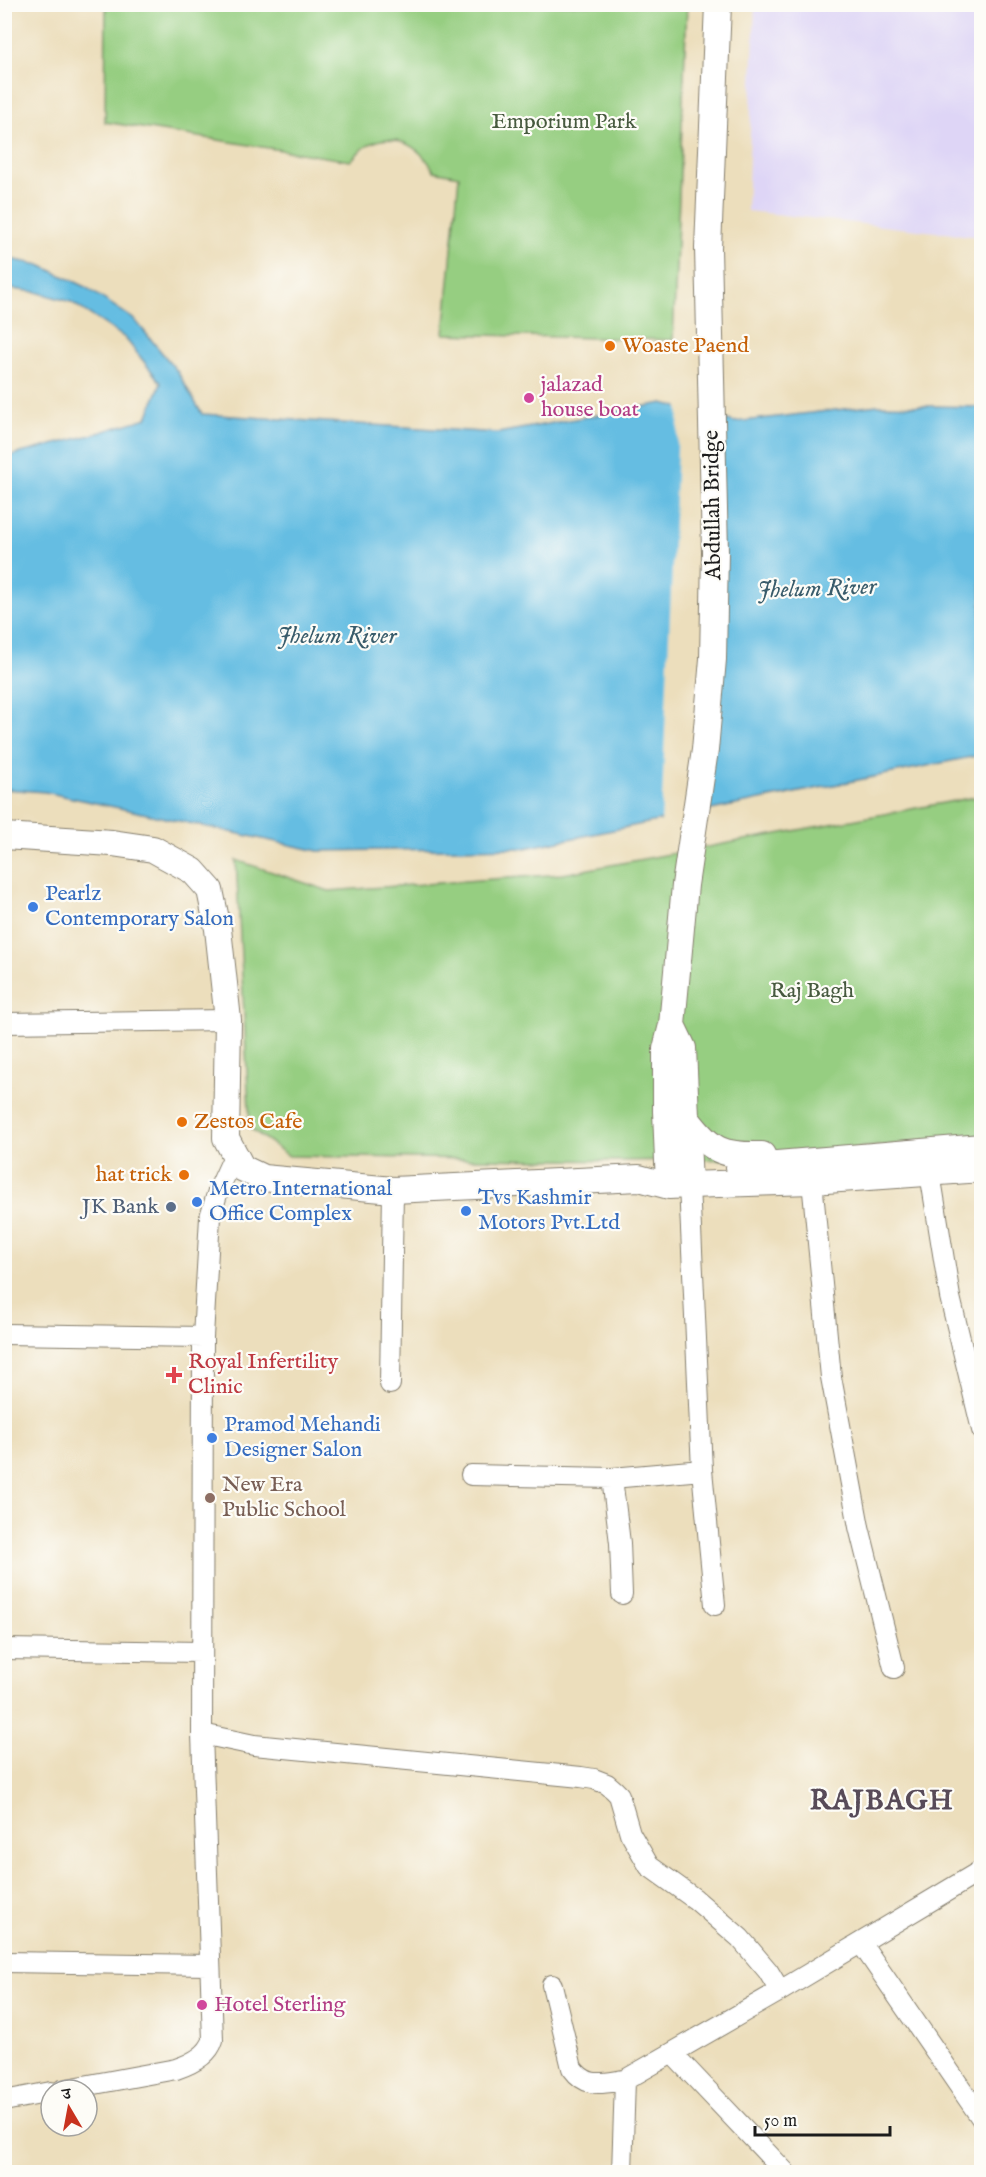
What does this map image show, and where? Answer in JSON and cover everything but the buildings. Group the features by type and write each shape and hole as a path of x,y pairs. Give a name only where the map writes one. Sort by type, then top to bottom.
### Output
{"main road":[{"name":"Abdullah Bridge","path":"679,1178 666,1111 666,1049 672,1015 685,885 705,750 714,659 708,248 718,4"},
{"path":"4,836 112,843 153,849 193,871 210,890 218,929 228,1020 226,1138 242,1168 263,1178 393,1190 639,1178 655,1170 679,1178 812,1181 981,1169"},
{"path":"672,1015 683,1048 687,1119 679,1178"},
{"path":"687,1119 710,1147 729,1153 745,1156 843,1153 865,1157"},
{"path":"679,1178 865,1157 981,1147"}],"street":[{"path":"4,1023 228,1020"},
{"path":"99,2083 176,2069 204,2054 210,2048 213,2040 202,1734 202,1337 210,1217 218,1191 234,1156"},
{"path":"930,1173 950,1297 981,1430"},
{"path":"679,1178 715,1605"},
{"path":"812,1181 831,1377 859,1527 894,1668"},
{"path":"390,1384 393,1190"},
{"path":"4,1334 202,1337"},
{"path":"471,1474 612,1478 702,1470"},
{"path":"612,1478 620,1543 622,1594"},
{"path":"4,1649 201,1652"},
{"path":"202,1734 254,1744 582,1777 607,1784 619,1795 630,1833 649,1866 695,1899 740,1938 768,1971 780,1991"},
{"path":"552,1985 572,2067 578,2076 587,2082 626,2080 780,1991 981,1870"},
{"path":"861,1943 981,2120"},
{"path":"4,1962 209,1965"},
{"path":"672,2053 785,2172"},
{"path":"622,2172 626,2080"},
{"path":"4,2101 39,2094"}],"shaded area":[{"path":"755,5 981,5 981,237 747,211"}],"green space":[{"name":"Emporium Park","path":"106,5 687,5 673,340 444,334 459,176 434,171 413,147 394,140 374,142 362,149 350,161 105,122"},
{"name":"Raj Bagh","path":"981,796 981,1136 743,1159 617,1161 289,1156 250,1128 236,860 329,891 563,874"}],"water":[{"name":"Jhelum River","path":"5,258 40,265 84,286 135,320 177,371 202,414 498,433 663,403 735,422 878,405 981,407 981,755 525,848 318,851 45,792 5,789 5,457 147,418 161,383 125,338 71,302 36,292 5,288"}],"pier":[{"path":"679,404 717,414 699,816 661,824"}],"place":[{"name":"Woaste Paend","path":"610,346"},
{"name":"jalazad house boat","path":"529,398"},
{"name":"Pearlz Contemporary Salon","path":"33,907"},
{"name":"Zestos Cafe","path":"182,1122"},
{"name":"hat trick","path":"184,1175"},
{"name":"Metro International Office Complex","path":"197,1202"},
{"name":"JK Bank","path":"171,1207"},
{"name":"Tvs Kashmir Motors Pvt.Ltd","path":"466,1211"},
{"name":"Royal Infertility Clinic","path":"174,1375"},
{"name":"Pramod Mehandi Designer Salon","path":"212,1438"},
{"name":"New Era Public School","path":"210,1498"},
{"name":"Hotel Sterling","path":"202,2005"}],"district":[{"name":"RAJBAGH","path":"882,1801"}]}
